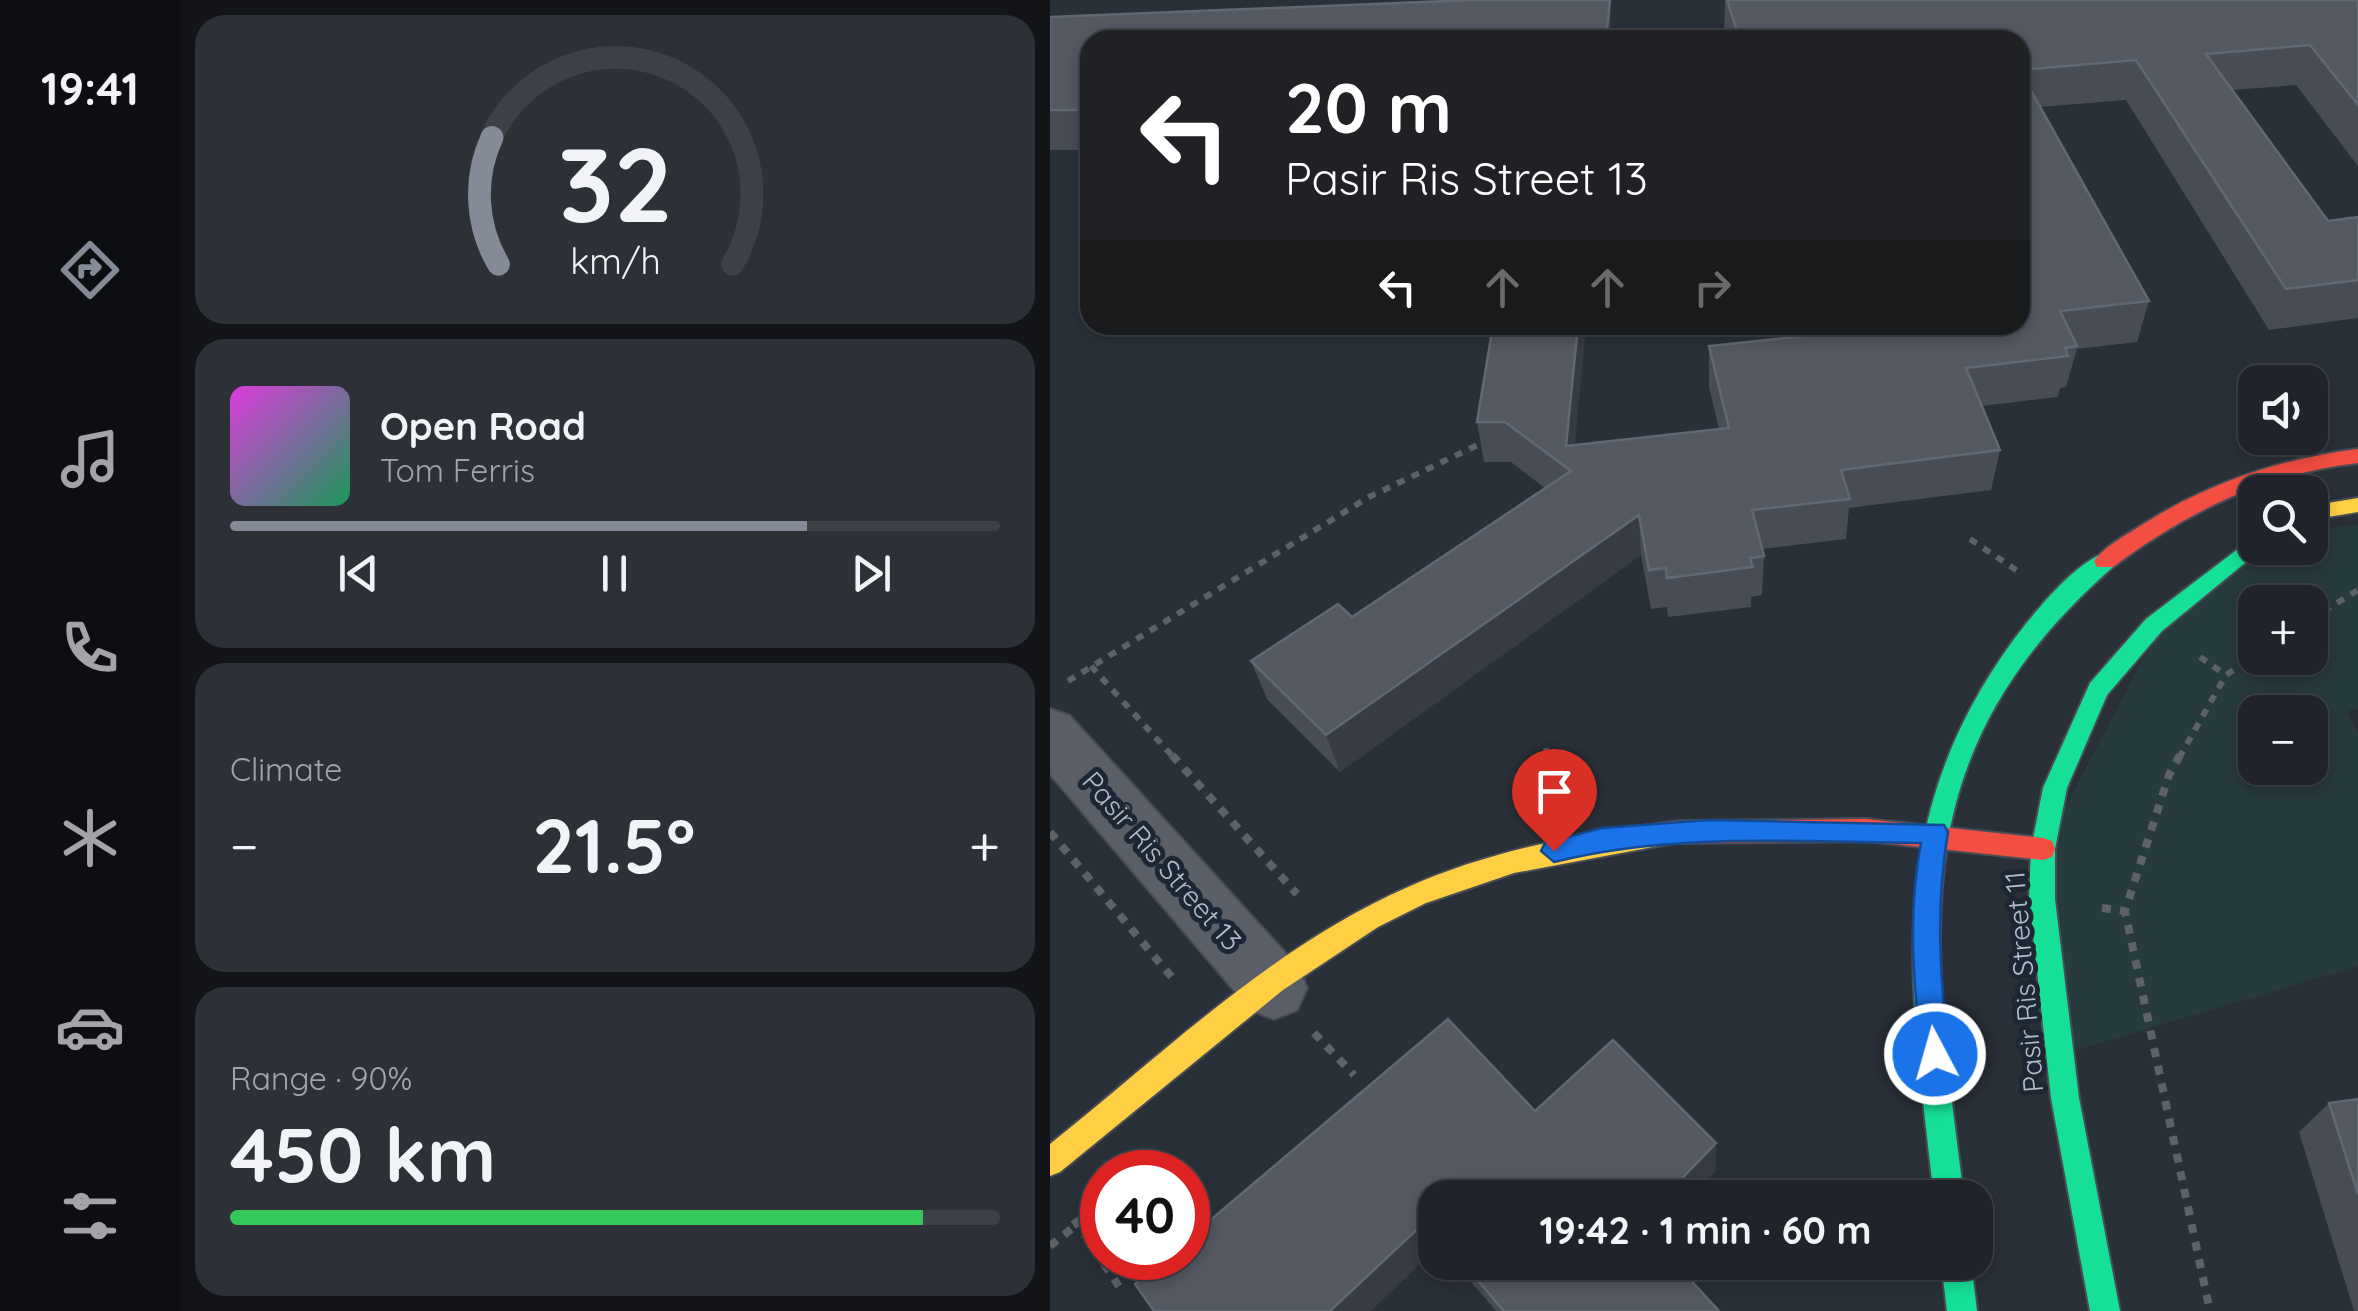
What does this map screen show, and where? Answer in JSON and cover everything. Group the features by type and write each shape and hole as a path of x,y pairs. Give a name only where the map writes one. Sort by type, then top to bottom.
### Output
{"street":[{"path":"1948,1180 1924,947 1926,886 1948,786 2001,674 2038,622 2087,577 2162,522 2276,469 2358,456"},
{"path":"2328,510 2358,505"},
{"name":"Pasir Ris Street 11","path":"2105,1311 2065,1098 2042,899 2042,849 2054,788 2098,690 2154,624 2238,557"},
{"name":"Pasir Ris Street 13","path":"1057,708 1274,988"},
{"path":"1050,1162 1338,939 1392,909 1501,864 1602,839 1794,828 1935,832 2042,849"},
{"path":"1958,1280 1962,1311"}],"path":[{"path":"1057,708 1092,666 1369,497 1487,440"},
{"path":"1970,539 2027,577"},
{"path":"2328,609 2358,590"},
{"path":"1092,666 1338,939"},
{"path":"2210,1311 2124,911 2169,775 2226,676 2238,668"},
{"path":"1546,748 1554,800"},
{"path":"1050,832 1216,1033"},
{"path":"1300,1044 1329,1022"},
{"path":"1314,1033 1354,1075"},
{"path":"1050,1246 1078,1224 1120,1288"}],"green space":[{"path":"2358,525 2358,709 2347,711 2358,734 2358,966 2073,1051 2045,846 2160,627 2238,562 2238,565 2328,565 2328,528"}],"building":[{"path":"1472,0 1610,0 1607,30 1080,30 1080,110 1050,110 1050,17"},
{"path":"1727,0 2358,0 2358,105 2310,45 2206,54 2328,221 2358,217 2358,280 2286,289 2136,60 2030,69 2030,30 1737,30"},
{"path":"2030,89 2149,301 2060,311 2077,346 2065,348 2068,356 1966,368 2000,450 1841,470 1850,499 1752,510 1764,556 1750,558 1753,567 1667,578 1666,568 1649,570 1639,515 1326,735 1251,661 1338,604 1352,617 1571,471 1505,422 1477,422 1491,335 1577,335 1566,446 1729,428 1709,346 1815,335 2030,335"},
{"path":"1448,1019 1535,1111 1613,1040 1716,1143 1680,1180 1418,1180 1418,1228 1330,1311 1154,1311 1135,1284 1140,1280 1210,1280 1210,1220"},
{"path":"2358,1099 2358,1194 2329,1103"},
{"path":"1477,1280 1691,1280 1719,1311 1504,1311"}],"traffic: fast":[{"path":"2105,1311 2065,1098 2042,899 2043,849 2055,788 2098,690 2154,625 2238,558"},
{"path":"1947,1180 1924,959 1928,873 1938,821 1974,722 2000,677 2030,634 2105,561"},
{"path":"1958,1280 1962,1311"}],"traffic: slow":[{"path":"2328,510 2358,505"},
{"path":"1050,1162 1273,981 1368,919 1481,871 1580,847 1681,832"}],"traffic: jam":[{"path":"2105,561 2163,522 2224,490 2290,467 2358,456"},
{"path":"1681,832 1866,830 2043,849"}],"route":[{"path":"1554,851 1602,839 1709,831 1794,828 1935,832 1926,886 1924,947 1935,1054"}]}
